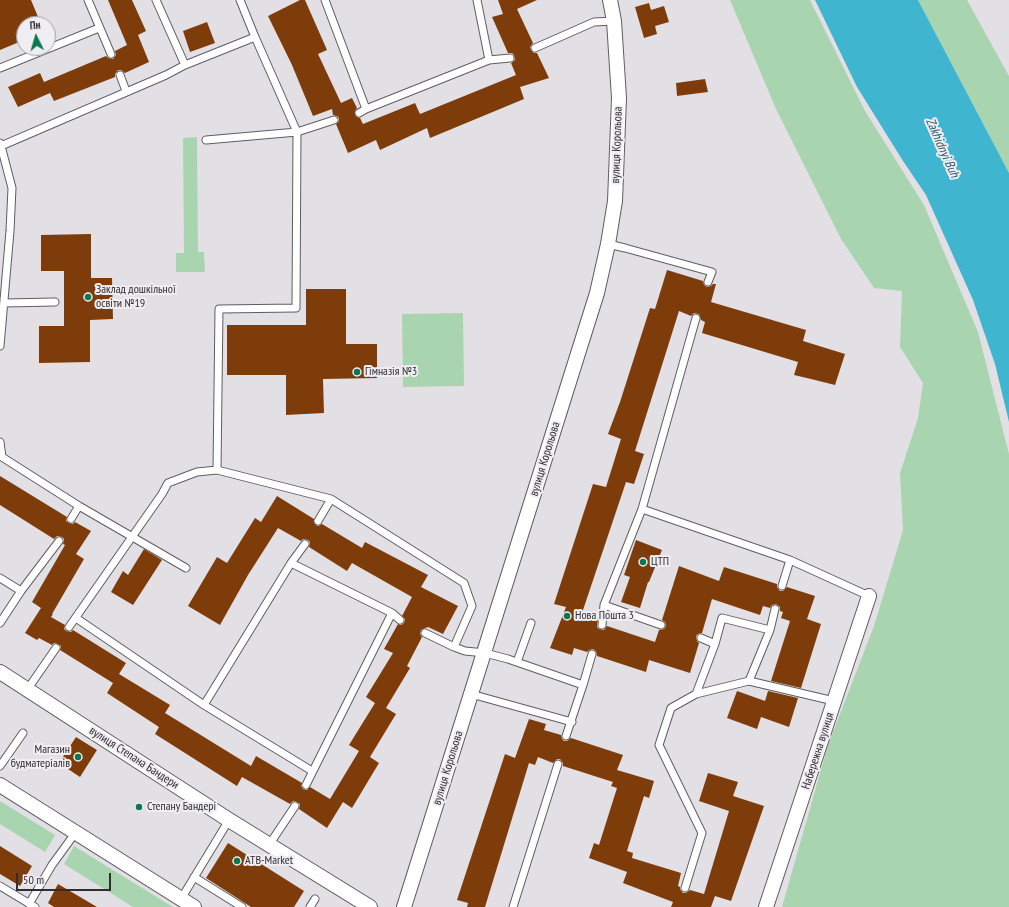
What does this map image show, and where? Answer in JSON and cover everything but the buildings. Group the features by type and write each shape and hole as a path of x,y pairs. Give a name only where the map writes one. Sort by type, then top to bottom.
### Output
{"street":[{"name":"вулиця Корольова","path":"404,907 597,293 608,244 615,201 618,140 619,98 614,22 610,0"},
{"name":"Набережна вулиця","path":"766,907 869,596"},
{"name":"вулиця Степана Бандери","path":"0,672 229,820 370,907"},
{"path":"0,785 194,907"}],"lane":[{"path":"88,0 111,54"},
{"path":"156,0 185,65"},
{"path":"217,470 219,309 296,308 298,132 240,0"},
{"path":"325,0 366,109"},
{"path":"477,0 489,60"},
{"path":"535,48 594,22 614,22"},
{"path":"0,68 100,28"},
{"path":"0,346 10,231 12,188 1,145 166,75 185,65 256,37"},
{"path":"359,113 489,60 510,58"},
{"path":"120,75 126,91"},
{"path":"206,140 298,132 334,120"},
{"path":"608,244 712,272 708,282"},
{"path":"4,303 55,302"},
{"path":"602,625 604,605 642,509 696,318"},
{"path":"0,442 2,457 79,506 186,568"},
{"path":"69,627 162,494 168,483 197,472 217,470 331,499 464,583 472,606 454,647"},
{"path":"318,522 331,499"},
{"path":"71,520 79,506"},
{"path":"642,509 790,560 869,596"},
{"path":"0,622 21,591 59,541"},
{"path":"204,705 291,564 305,544"},
{"path":"782,586 790,560"},
{"path":"291,564 392,613 400,620"},
{"path":"0,578 21,591"},
{"path":"604,605 661,625"},
{"path":"749,681 770,630 776,609"},
{"path":"306,785 312,770 392,613"},
{"path":"76,618 204,705 312,770"},
{"path":"696,694 715,644 722,618 770,630"},
{"path":"517,662 531,623"},
{"path":"425,633 465,651 485,653 517,662 583,685"},
{"path":"701,638 715,644"},
{"path":"27,690 56,648"},
{"path":"566,736 572,722 592,654"},
{"path":"685,888 702,833 659,745 671,708 696,694 749,681 834,701"},
{"path":"471,694 572,722"},
{"path":"0,766 23,733"},
{"path":"513,907 558,764"},
{"path":"269,845 295,806"},
{"path":"181,899 229,820"},
{"path":"0,886 32,905 52,865 76,832"},
{"path":"194,877 242,907"},
{"path":"310,907 315,899"}],"green space":[{"path":"730,0 810,0 865,111 924,205 978,332 1009,454 1009,907 782,907 828,745 874,626 903,530 900,473 918,418 923,383 900,347 902,291 874,288 841,239 776,109"},
{"path":"918,0 967,0 1009,76 1009,173"},
{"path":"197,137 198,252 204,252 205,272 176,272 176,253 184,253 183,138"},
{"path":"463,313 464,386 403,387 402,314"},
{"path":"0,801 55,835 45,852 0,824"},
{"path":"74,846 173,907 133,907 64,864"}],"water":[{"name":"Zakhidnyi Buh","path":"815,0 918,0 1009,173 1009,422 995,364 973,300 926,195 857,87"}],"place":[{"name":"Заклад дошкільної освіти №19","path":"88,297"},
{"name":"Гімназія №3","path":"357,372"},
{"name":"ЦТП","path":"643,562"},
{"name":"Нова Пошта 3","path":"567,616"},
{"name":"Магазин будматеріалів","path":"78,757"},
{"name":"Степану Бандері","path":"139,807"},
{"name":"ATB-Market","path":"237,861"}]}
